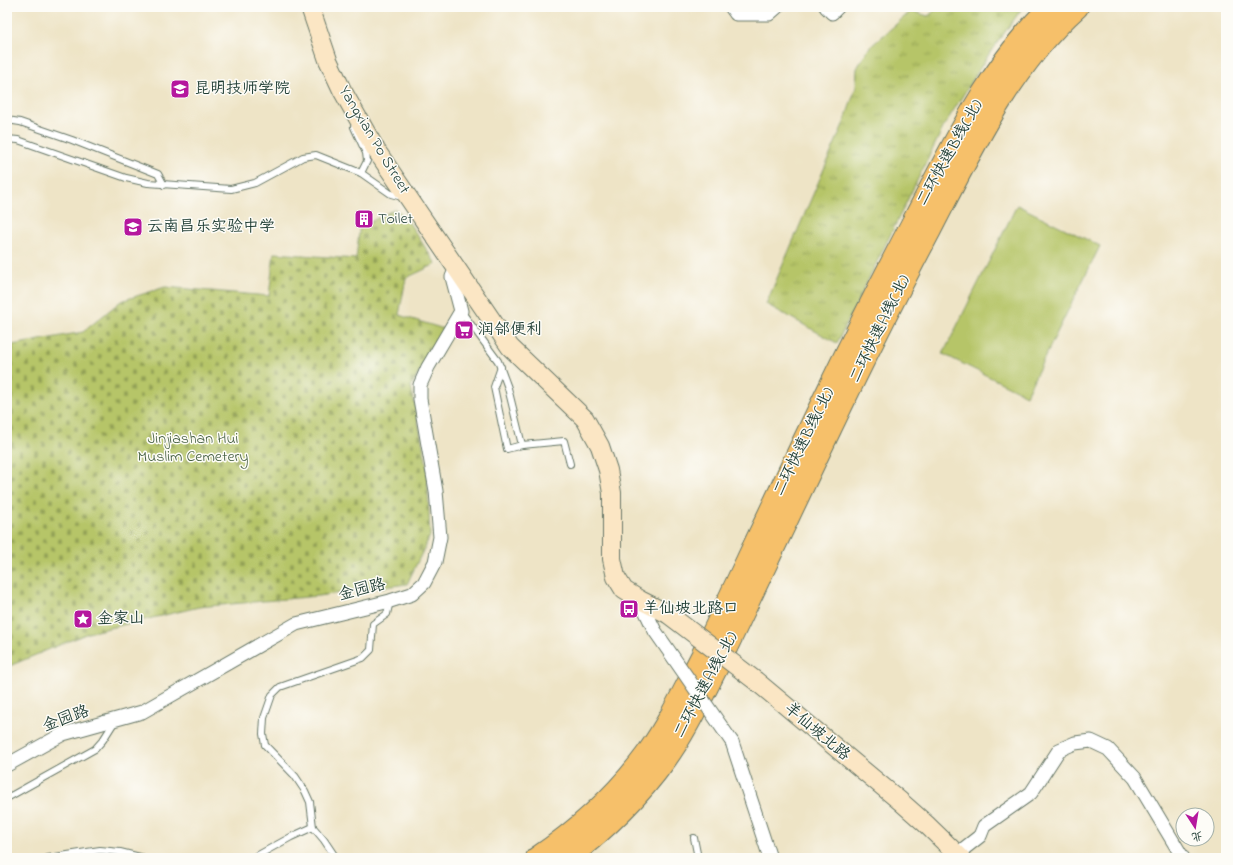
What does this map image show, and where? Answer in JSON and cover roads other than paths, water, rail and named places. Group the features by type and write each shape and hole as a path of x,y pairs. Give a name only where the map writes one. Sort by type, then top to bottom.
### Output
{"highway":[{"name":"二环快速B线(北)","path":"537,858 562,840 616,791 647,753 674,710 702,656 879,286 960,131 1003,61 1019,40 1050,7"},
{"name":"二环快速A线(北)","path":"568,858 607,826 630,802 665,759 689,722 717,667 896,295 977,140 1030,57 1077,7"}],"street":[{"name":"Yangxian Po Street","path":"310,7 328,60 342,90 376,150 510,347 585,419 600,446 608,470 612,493 612,559 616,577 624,590 668,614"},
{"path":"731,7 736,14 769,14 777,7"},
{"path":"826,7 832,13 838,7"},
{"path":"456,268 452,277 461,311"},
{"name":"金园路","path":"7,765 63,734 142,712 296,624 390,601 412,594 424,583 435,562 440,537 436,491 420,399 420,385 428,367 461,311"},
{"path":"640,600 655,631 732,742 770,858"},
{"name":"羊仙坡北路","path":"668,614 756,681 900,801 959,856"},
{"path":"959,856 980,836 984,826 1031,793 1059,750 1075,743 1091,741 1108,749 1135,778 1183,858"}],"lane":[{"path":"358,117 354,120 354,128 366,153 367,161 361,173"},
{"path":"7,120 20,122 72,140 158,174 164,185"},
{"path":"7,139 18,140 126,178 148,183 231,189 254,183 303,157 316,155 361,173 391,194 399,197 408,197"},
{"path":"461,311 501,367 508,388 522,445"},
{"path":"501,367 494,387 507,448 564,441 570,464"},
{"path":"336,858 313,827 310,802 304,790 294,776 265,745 263,734 264,718 272,695 280,687 363,658 371,650 373,624 387,614 390,601"},
{"path":"7,798 95,749 103,740 116,720"},
{"path":"253,858 291,837 313,827"},
{"path":"694,838 698,858"},
{"path":"48,858 100,850 120,852 144,858"}],"place":[{"name":"昆明技师学院","path":"180,89"},
{"name":"Toilet","path":"364,219"},
{"name":"云南昌乐实验中学","path":"133,227"},
{"name":"润邻便利","path":"464,330"},
{"name":"羊仙坡北路口","path":"629,609"},
{"name":"金家山","path":"83,619"}],"park label":[{"name":"Jinjiashan Hui Muslim Cemetery","path":"193,448"}]}
